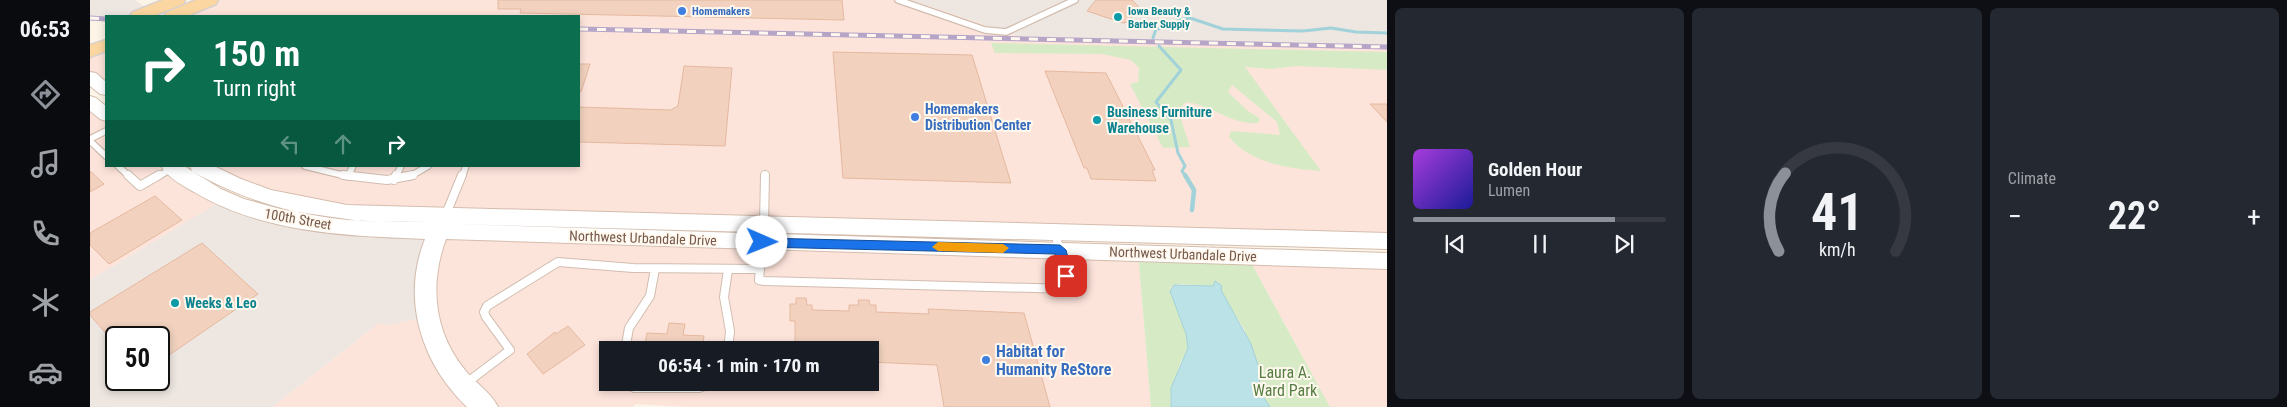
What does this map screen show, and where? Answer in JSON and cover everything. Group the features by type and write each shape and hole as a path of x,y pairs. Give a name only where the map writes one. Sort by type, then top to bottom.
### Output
{"main road":[{"path":"141,15 177,0"},
{"path":"175,15 210,0"},
{"path":"90,37 105,30"},
{"path":"90,52 105,45"},
{"path":"90,77 105,89"},
{"path":"90,102 105,114"},
{"name":"100th Street","path":"172,167 202,190 223,200 263,214 361,229 442,224"},
{"name":"100th Street","path":"201,167 215,176 253,192 298,204 442,224"},
{"path":"442,224 428,260 426,275 427,317 433,340 444,361 463,386 485,407"},
{"name":"Northwest Urbandale Drive","path":"442,224 1057,241 1387,242"},
{"name":"Northwest Urbandale Drive","path":"1057,241 1387,261"}],"lane":[{"path":"898,0 984,30 1006,32 1075,0"},
{"path":"105,132 90,140 105,155"},
{"path":"119,167 140,186 172,167"},
{"path":"310,167 361,179 394,180 415,177 427,167"},
{"path":"348,176 352,167"},
{"path":"394,180 400,167"},
{"path":"442,224 466,167"},
{"path":"764,175 759,280 1070,289 1057,241"},
{"path":"463,386 510,350 486,317 484,312 487,306 558,262 655,268 760,269"},
{"path":"626,341 629,328 650,296 655,268"},
{"path":"728,270 724,296 730,331 729,341"}],"shaded area":[{"path":"90,0 135,0 151,11 141,15 105,15 105,17 90,18"},
{"path":"210,0 912,0 1026,39 1387,47 1387,241 324,209 202,167 580,167 580,15 175,15"},
{"path":"912,0 1387,0 1387,47 1026,39"},
{"path":"105,45 105,90 90,77 90,52"},
{"path":"90,102 105,114 105,167 172,167 223,200 90,280"},
{"path":"223,200 241,207 439,232 427,317 388,325 379,323 272,407 90,407 90,280"},
{"path":"439,232 1138,252 1151,407 688,407 635,404 633,407 272,407 379,323 388,325 427,317"},
{"path":"1248,257 1387,261 1387,407 1330,407"}],"green space":[{"path":"991,43 1387,52 1387,70 1297,66 1270,69 1245,67 1321,171 1271,163 1259,159 1238,146 1229,137 1231,131 1280,135 1277,122 1232,85 1228,92 1249,112 1260,118 1258,123 1239,121 1186,102 1178,110 1190,147 1163,148 1130,84 1138,82 1139,68 1131,60 1102,54 995,53"},
{"name":"Laura A. Ward Park","path":"1138,252 1248,257 1330,407 1270,407 1260,392 1259,368 1244,329 1215,281 1214,286 1180,284 1171,287 1170,291 1186,334 1188,348 1180,364 1170,396 1171,407 1151,407"}],"water":[{"path":"1215,281 1222,286 1221,290 1251,344 1259,368 1260,392 1270,407 1171,407 1171,388 1188,348 1186,334 1170,291 1174,285 1213,286"}],"building":[{"name":"Homemakers","path":"498,0 842,0 844,20 520,13 521,9 498,9"},
{"name":"Iowa Beauty & Barber Supply","path":"1096,0 1132,0 1139,7 1128,22 1123,23 1087,11"},
{"name":"Homemakers Distribution Center","path":"833,52 972,55 1011,183 843,178"},
{"path":"580,64 590,64 581,92"},
{"path":"684,66 732,68 725,146 580,142 580,107 671,110 678,106"},
{"name":"Business Furniture Warehouse","path":"1045,71 1106,73 1155,170 1152,170 1156,181 1091,179 1087,168 1084,168"},
{"path":"1370,104 1387,104 1387,122"},
{"path":"90,171 104,184 90,192"},
{"path":"155,196 182,220 109,264 90,245 90,233"},
{"name":"Weeks & Leo","path":"202,243 258,294 170,354 170,326 105,326 105,332 90,315 90,312"},
{"name":"Habitat for Humanity ReStore","path":"796,298 806,298 807,305 812,305 812,310 849,311 849,305 859,305 858,300 869,300 870,305 876,305 876,312 929,314 928,309 1024,313 1050,407 944,407 937,365 879,362 879,341 795,341 795,321 790,321 790,304 796,304"},
{"path":"669,323 685,324 683,335 704,336 703,341 646,341 647,333 667,334"},
{"path":"568,326 585,345 543,374 527,354 555,332 556,334"}],"waterway":[{"path":"1153,38 1156,29 1173,27 1178,20 1190,18 1223,29 1303,31 1331,28 1356,32 1387,33"},
{"path":"1159,46 1181,70 1156,102 1171,120 1178,153 1185,166 1182,171 1186,177"},
{"path":"1185,175 1194,190 1192,210"}],"railway":[{"path":"90,18 105,19"},
{"path":"580,29 1387,47"}],"slow traffic":[{"path":"938,247 1003,248"}],"place":[{"name":"Homemakers","path":"682,11"},
{"name":"Iowa Beauty & Barber Supply","path":"1118,17"},
{"name":"Homemakers Distribution Center","path":"915,117"},
{"name":"Business Furniture Warehouse","path":"1097,120"},
{"name":"Weeks & Leo","path":"175,303"},
{"name":"Habitat for Humanity ReStore","path":"986,360"}],"route":[{"path":"762,242 1060,250 1066,276"}]}
